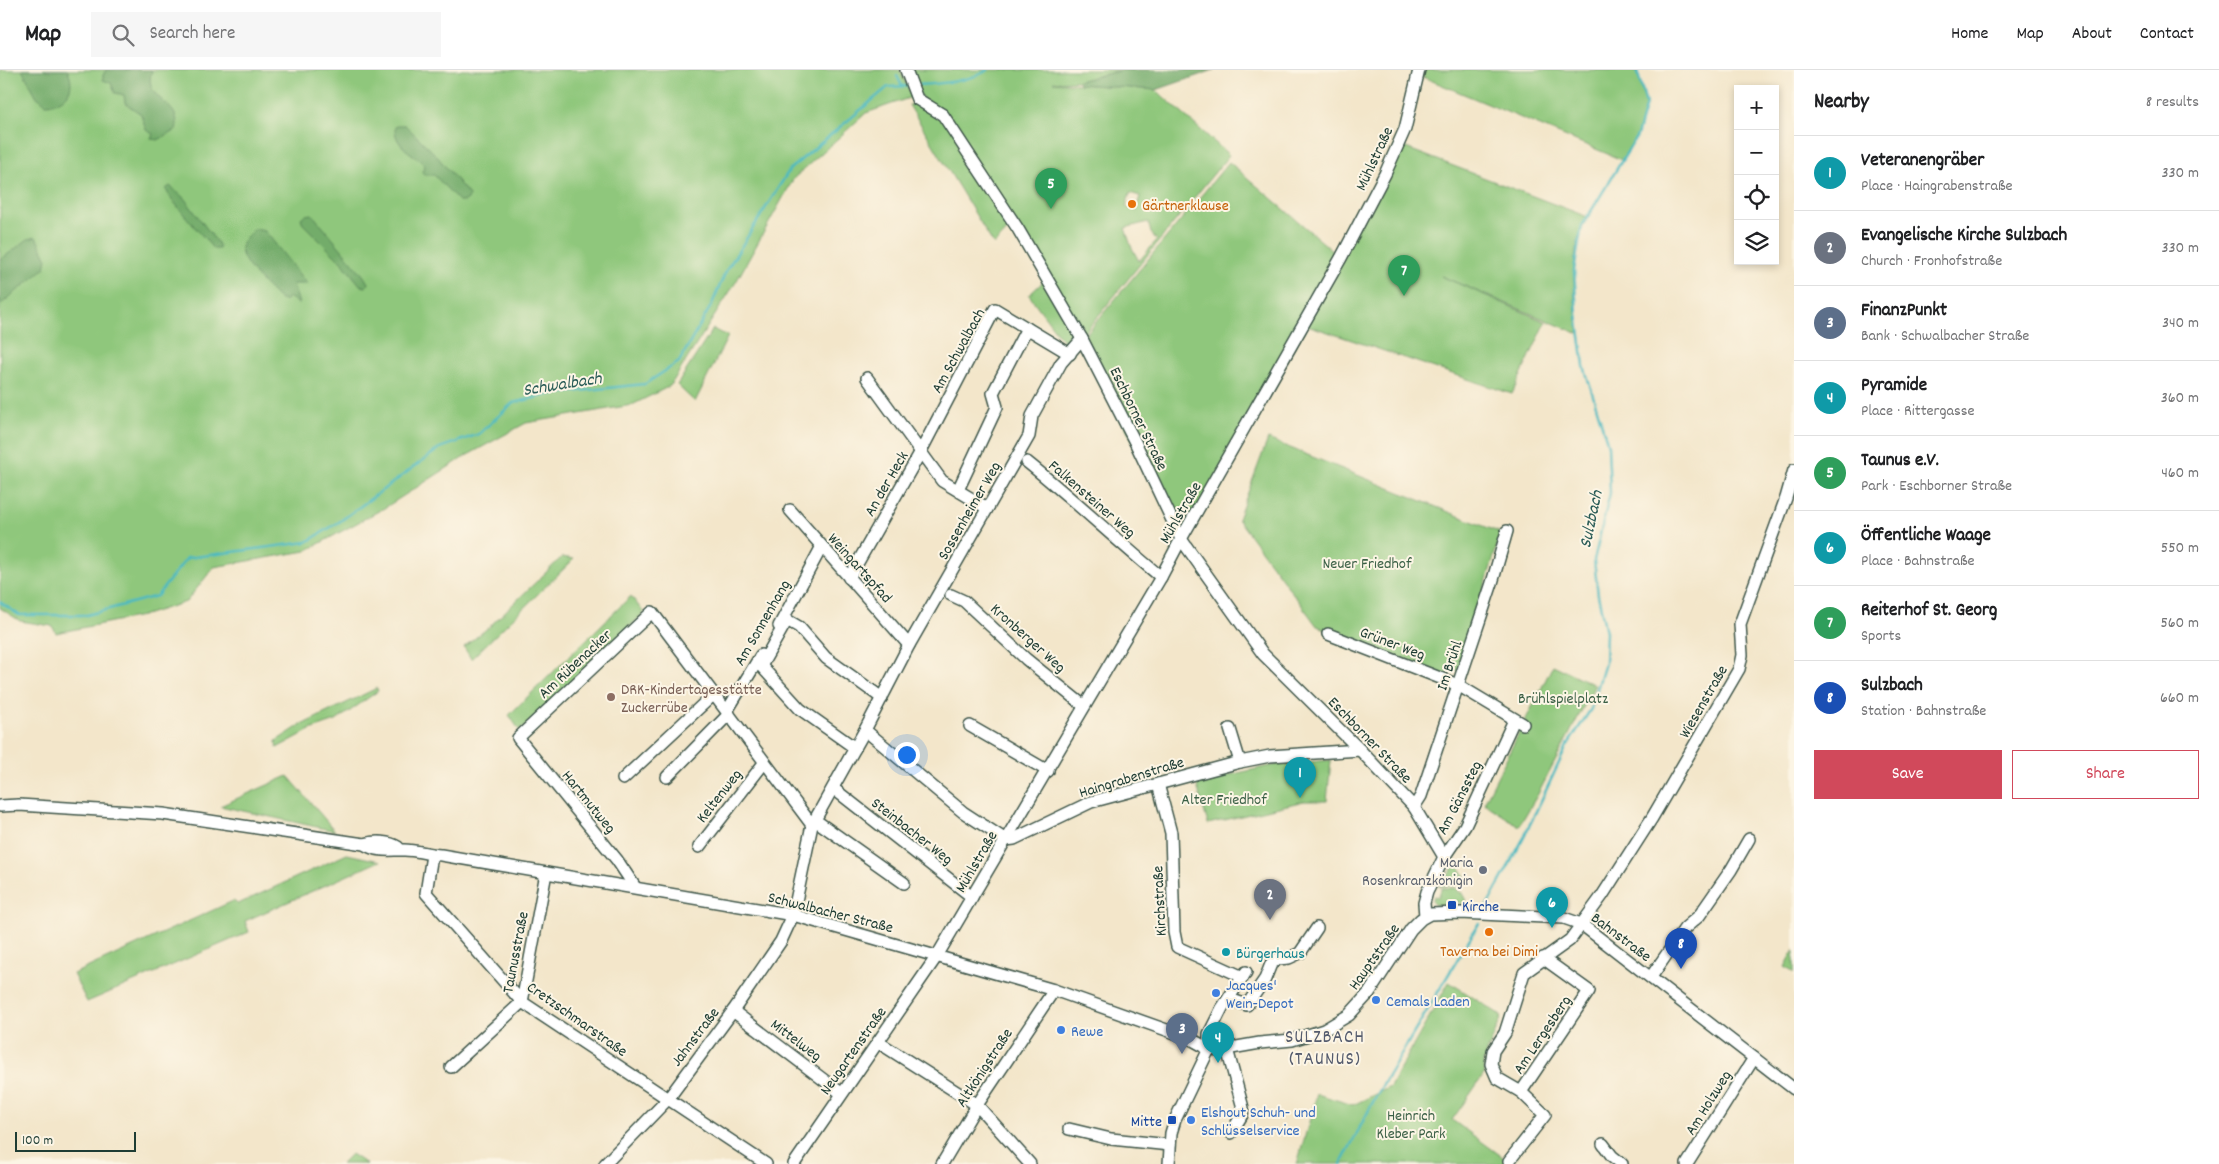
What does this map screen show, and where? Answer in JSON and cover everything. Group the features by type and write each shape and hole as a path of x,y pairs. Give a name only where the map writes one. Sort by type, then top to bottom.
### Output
{"street":[{"name":"Mühlstraße","path":"937,956 1161,578 1180,539 1341,258 1385,174 1405,129 1419,70"},
{"name":"Eschborner Straße","path":"908,74 917,99 944,115 1018,229 1082,339 1132,436 1180,539 1263,654 1360,750 1414,807 1444,857"},
{"name":"Am Schwalbach","path":"920,453 995,310 1070,354"},
{"path":"958,490 997,407 993,393 1027,328"},
{"name":"Sossenheimer Weg","path":"793,914 814,822 834,789 909,645 1029,436 1032,416 1061,363 1082,339"},
{"path":"867,378 920,453"},
{"name":"An der Heck","path":"849,578 920,453 942,481 988,508"},
{"name":"Falkensteiner Weg","path":"1027,462 1064,492 1161,578"},
{"name":"Wiesenstraße","path":"1581,924 1602,896 1652,818 1739,669 1742,655 1740,624 1786,498 1794,470"},
{"name":"Weingartspfad","path":"790,510 909,645"},
{"name":"Im Brühl","path":"1414,807 1421,796 1492,583 1506,531"},
{"name":"Am Sonnenhang","path":"728,712 774,635 822,548"},
{"name":"Kronberger Weg","path":"951,595 964,601 1026,660 1084,706"},
{"name":"Keltenweg","path":"652,612 764,763 814,822"},
{"name":"Am Rübenacker","path":"518,738 652,612"},
{"path":"855,748 800,709 761,666 787,620 799,627 826,658 882,698"},
{"name":"Grüner Weg","path":"1328,634 1458,685 1519,722"},
{"path":"623,779 713,695"},
{"path":"667,777 728,712"},
{"name":"Am Gänssteg","path":"1426,916 1424,903 1444,857 1465,826 1519,722"},
{"path":"970,726 1048,771"},
{"path":"1230,729 1240,762"},
{"path":"865,730 956,807 1006,840"},
{"name":"Hartmutweg","path":"518,738 622,866 635,887"},
{"name":"Haingrabenstraße","path":"1006,840 1014,839 1091,802 1240,762 1270,756 1360,750"},
{"name":"Keltenweg","path":"699,847 764,763"},
{"name":"Kirchstraße","path":"1158,784 1172,833 1171,884 1176,912 1174,932 1177,947 1245,974 1229,999"},
{"name":"Steinbacher Weg","path":"834,789 972,897"},
{"name":"Schwalbacher Straße","path":"0,806 28,805 163,814 360,843 374,850 392,852 402,850 793,914 1054,990 1188,1038 1208,1049"},
{"path":"814,822 904,883"},
{"name":"Bahnstraße","path":"1651,977 1685,928 1698,916 1731,870 1749,839"},
{"name":"Cretzschmarstraße","path":"432,855 426,893 522,1002 766,1164"},
{"name":"Taunusstraße","path":"451,1067 522,1002 546,873"},
{"name":"Bahnstraße","path":"1426,916 1436,913 1455,913 1549,917 1564,918 1581,924 1794,1089"},
{"name":"Jahnstraße","path":"605,1164 668,1099 733,1011 781,941 793,914"},
{"name":"Hauptstraße","path":"1208,1049 1227,1049 1302,1038 1339,1022 1369,993 1411,929 1426,916"},
{"name":"Am Lergesberg","path":"1509,1161 1545,1115 1521,1092 1497,1078 1492,1069 1492,1056 1503,1038 1524,973 1570,940 1581,924"},
{"path":"1169,1164 1171,1134 1178,1112 1208,1049 1209,1034 1222,1008 1229,999 1247,1005 1265,979 1270,964 1278,959 1289,958 1300,953 1317,928"},
{"name":"Neugartenstraße","path":"794,1164 937,956"},
{"name":"Am Lergesberg","path":"1521,1092 1590,991 1543,958"},
{"name":"Altkönigstraße","path":"942,1164 977,1105 1054,990"},
{"name":"Mittelweg","path":"733,1011 841,1093"},
{"path":"878,1042 977,1105 1030,1164"},
{"path":"1227,1049 1243,1108 1242,1114 1231,1133"},
{"name":"Am Holzweg","path":"1687,1164 1754,1058"},
{"path":"1069,1129 1111,1139 1170,1145"},
{"path":"1603,1144 1612,1156 1622,1164"}],"green space":[{"path":"0,70 900,70 912,97 866,113 794,178 736,282 670,386 632,405 526,423 466,456 386,507 306,551 214,567 186,602 142,616 56,633 52,626 20,621 0,608"},
{"path":"22,70 67,70 71,83 68,93 60,101 46,104 37,97"},
{"path":"106,70 152,70 150,81 152,89 174,113 177,120 176,130 158,140 151,139 153,134 146,130 141,114 125,103 124,95 115,93 111,83 103,80"},
{"path":"906,70 1123,70 1078,81 1053,82 1156,90 1229,155 1081,337 1014,224 994,245 909,105 924,101","holes":["1130,193 1140,196 1136,211 1126,207","1148,222 1151,233 1157,240 1139,261 1131,246 1125,228"]},
{"path":"1123,70 1214,70 1156,90 1079,84 1078,81"},
{"path":"1419,70 1637,70 1646,104 1637,136 1622,160 1418,75"},
{"path":"405,125 436,155 469,195 468,199 464,202 459,201 434,175 424,175 422,171 425,167 423,162 404,148 397,139 395,127"},
{"path":"1398,145 1588,217 1577,244 1575,259 1574,290 1579,334 1441,276 1546,322 1512,394 1307,325 1181,539 1082,339 1229,162 1341,258"},
{"path":"170,186 184,198 219,245 219,249 213,249 173,201 166,189"},
{"path":"312,214 363,275 368,283 366,287 361,286 343,264 303,224 301,218"},
{"path":"254,229 265,231 307,284 293,284 299,304 289,297 286,300 280,300 246,262 242,255 241,246 245,238"},
{"path":"36,237 47,259 45,268 0,305 0,260 28,239"},
{"path":"1045,280 1078,335 1069,349 1029,295"},
{"path":"713,329 728,336 695,402 677,385"},
{"name":"Neuer Friedhof","path":"1268,439 1501,533 1460,669 1443,675 1317,626 1238,519"},
{"path":"562,557 574,559 471,659 464,647 489,627"},
{"path":"631,596 644,613 520,731 509,715"},
{"name":"Brühlspielplatz","path":"1553,665 1595,685 1538,794 1519,826 1484,803"},
{"path":"377,688 378,691 336,721 310,730 277,748 276,741 299,726"},
{"name":"Alter Friedhof","path":"1331,760 1327,801 1304,801 1208,824 1196,782 1275,765"},
{"path":"288,776 335,831 220,806"},
{"path":"347,854 380,861 245,921 249,932 87,1002 73,974 233,901 238,904"},
{"path":"1456,862 1467,879 1458,882 1457,885 1439,886 1446,873 1449,875"},
{"path":"1442,888 1456,888 1462,893 1467,903 1461,906 1460,902 1454,902 1454,905 1435,905 1432,900 1434,896 1438,897"},
{"path":"1794,950 1794,973 1785,967"},
{"name":"Heinrich Kleber Park","path":"1449,982 1502,1016 1483,1062 1485,1073 1452,1120 1507,1160 1503,1164 1297,1164 1317,1094 1353,1105 1390,1087"},
{"path":"351,1154 366,1164 341,1164"}],"waterway":[{"name":"Schwalbach","path":"916,85 962,80 988,70"},
{"name":"Sulzbach","path":"1487,906 1522,841 1567,746 1591,709 1605,663 1606,632 1598,595 1594,560 1610,493 1608,445 1584,366 1577,314 1574,270 1582,226 1637,136 1646,104 1637,70"},
{"path":"897,76 902,86"},
{"name":"Schwalbach","path":"0,602 19,615 87,615 157,596 187,558 307,542 339,522 440,448 479,434 513,403 551,394 645,384 679,362 712,304 726,271 790,169 888,87 908,86"},
{"name":"Sulzbach","path":"1341,1164 1374,1100 1479,923"}],"place":[{"name":"Gärtnerklause","path":"1132,204"},
{"name":"Taunus e.V.","path":"1051,209"},
{"name":"Reiterhof St. Georg","path":"1404,296"},
{"name":"DRK-Kindertagesstätte Zuckerrübe","path":"611,697"},
{"name":"Veteranengräber","path":"1300,798"},
{"name":"Maria Rosenkranzkönigin","path":"1483,870"},
{"name":"Kirche","path":"1452,905"},
{"name":"Evangelische Kirche Sulzbach","path":"1270,920"},
{"name":"Öffentliche Waage","path":"1552,928"},
{"name":"Taverna bei Dimi","path":"1489,932"},
{"name":"Bürgerhaus","path":"1226,952"},
{"name":"Sulzbach","path":"1681,969"},
{"name":"Jacques' Wein-Depot","path":"1216,993"},
{"name":"Cemals Laden","path":"1376,1000"},
{"name":"Rewe","path":"1061,1030"},
{"name":"FinanzPunkt","path":"1182,1054"},
{"name":"Pyramide","path":"1218,1063"},
{"name":"Mitte","path":"1172,1120"},
{"name":"Elshout Schuh- und Schlüsselservice","path":"1191,1120"}],"district":[{"name":"SULZBACH (TAUNUS)","path":"1325,1046"}]}
